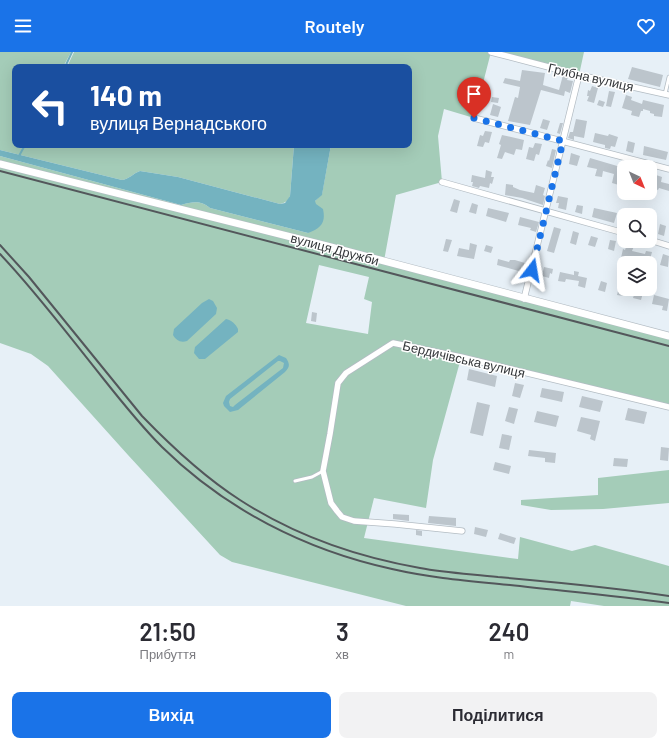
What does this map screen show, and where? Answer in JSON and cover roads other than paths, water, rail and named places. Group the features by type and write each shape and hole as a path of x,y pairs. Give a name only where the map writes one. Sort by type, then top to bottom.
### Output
{"street":[{"name":"Грибна вулиця","path":"491,52 579,75 667,94"},
{"path":"524,299 579,75"},
{"path":"474,118 669,168"},
{"name":"вулиця Дружби","path":"0,164 321,245 669,336"},
{"path":"442,182 617,231"},
{"path":"657,242 669,246"},
{"name":"Бердичівська вулиця","path":"462,531 354,521 342,517 331,503 323,471 338,383 346,373 393,343 461,357 669,407"}],"lane":[{"path":"667,94 669,77"},
{"path":"295,481 323,471"}],"water":[{"path":"294,148 330,148 322,195 315,201 316,204 323,209 324,218 319,227 308,233 210,208 200,203 181,205 0,156 0,150 122,180 140,171 178,177 280,204 285,203 290,196"},
{"path":"209,299 213,301 217,308 216,314 187,341 182,342 177,340 173,335 174,329 202,303"},
{"path":"226,319 235,324 238,332 205,359 199,359 194,353 195,347"},
{"path":"279,355 286,358 289,364 288,369 238,410 230,412 224,406 223,403 226,396","holes":["278,361 284,363 283,368 233,407 230,406 230,399"]}],"waterway":[{"path":"66,64 72,52"},
{"path":"19,156 23,148"}],"railway":[{"path":"0,171 669,346"},
{"path":"0,245 29,277 153,428 214,482 261,513 304,534 350,551 373,558 420,568 605,587 669,596"},
{"path":"0,254 40,299 131,413 162,447 212,490 268,524 328,551 360,561 421,575 669,603"}]}
